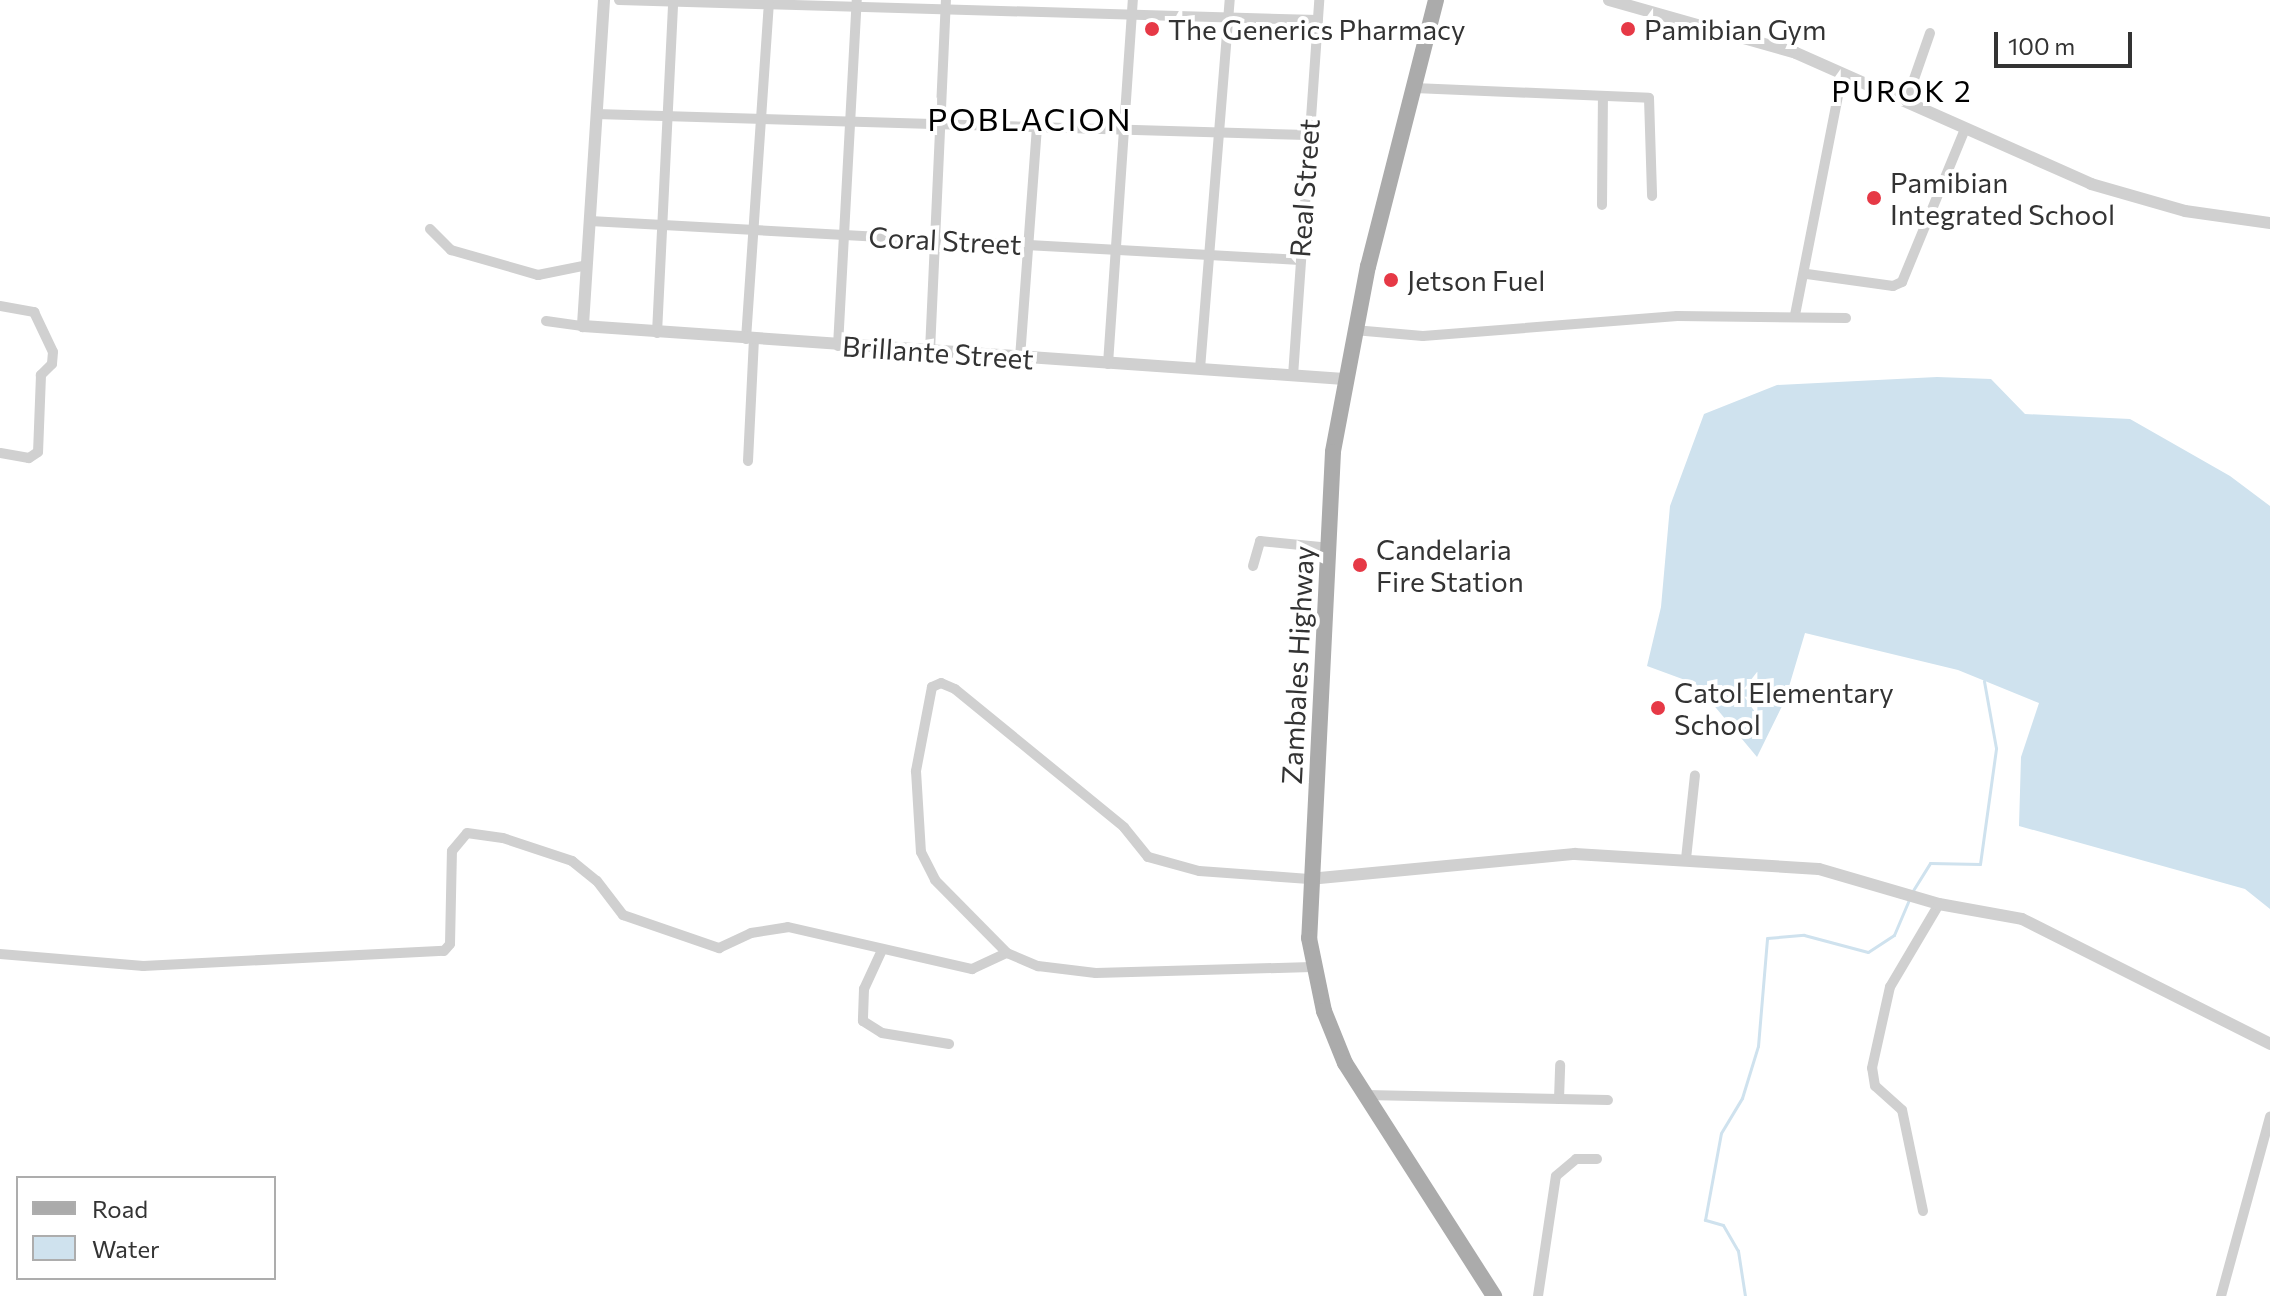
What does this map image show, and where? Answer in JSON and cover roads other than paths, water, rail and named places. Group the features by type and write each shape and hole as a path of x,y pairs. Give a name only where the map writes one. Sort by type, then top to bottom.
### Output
{"main road":[{"name":"Zambales Highway","path":"1436,0 1354,330 1333,452 1331,548 1309,879 1312,967 1334,1038 1365,1095 1494,1296"}],"street":[{"path":"546,321 583,326 604,0"},
{"path":"619,0 946,4 1318,20"},
{"path":"657,333 673,0"},
{"path":"748,461 754,229 769,0"},
{"path":"1108,364 1128,129 1133,0"},
{"path":"1200,369 1230,0"},
{"name":"Real Street","path":"1293,376 1307,135 1319,0"},
{"path":"1609,0 1760,40 2091,184 2185,211 2270,223"},
{"path":"838,346 857,2"},
{"path":"930,351 939,241 946,4"},
{"path":"1906,102 1930,33"},
{"path":"1795,315 1807,274 1842,75"},
{"path":"1414,88 1651,100 1652,196"},
{"path":"1602,205 1603,96"},
{"path":"596,114 1307,135"},
{"path":"1020,358 1037,127"},
{"path":"1807,274 1893,286 1902,282 1965,129"},
{"name":"Coral Street","path":"590,221 1300,260"},
{"path":"430,229 451,250 538,275 587,265"},
{"path":"0,306 34,312 53,352 41,375 38,452 29,458 0,453"},
{"path":"1354,330 1423,336 1677,316 1846,318"},
{"name":"Brillante Street","path":"583,326 1344,379"},
{"path":"1253,566 1260,541 1331,548"},
{"path":"1312,967 1096,973 1038,966 1007,953 935,880 921,852 916,771 929,693 938,682 955,689 1115,819 1148,857 1199,871 1309,879 1575,854 1819,869 1935,903 2022,919 2270,1044"},
{"path":"1686,859 1695,775"},
{"path":"0,954 143,966 444,951 450,944 452,851 467,833 503,838 572,861 597,881 623,915 709,945 726,946 751,933 788,927 972,969 1007,953"},
{"path":"1923,1211 1900,1105 1875,1086 1872,1068 1890,987 1935,903"},
{"path":"882,950 864,989 865,1025 882,1033 949,1044"},
{"path":"1559,1099 1560,1065"},
{"path":"1365,1095 1608,1100"},
{"path":"2221,1296 2270,1117"},
{"path":"1538,1296 1556,1176 1576,1159 1597,1159"}],"water":[{"path":"1937,377 1991,379 2025,414 2130,419 2230,476 2270,506 2270,909 2245,889 2019,826 2021,757 2039,703 1958,670 1805,633 1785,700 1757,757 1696,684 1647,666 1661,607 1670,506 1704,414 1777,385"}],"waterway":[{"path":"1912,892 1930,863 1980,864 1996,748 1984,681"},
{"path":"1745,1296 1738,1251 1723,1225 1705,1220 1721,1133 1742,1098 1758,1046 1767,938 1804,935 1868,952 1894,935 1909,900"}],"place":[{"name":"The Generics Pharmacy","path":"1152,29"},
{"name":"Pamibian Gym","path":"1628,29"},
{"name":"Pamibian Integrated School","path":"1874,198"},
{"name":"Jetson Fuel","path":"1391,280"},
{"name":"Candelaria Fire Station","path":"1360,565"},
{"name":"Catol Elementary School","path":"1658,708"}],"district":[{"name":"PUROK 2","path":"1902,90"},
{"name":"POBLACION","path":"1030,118"}]}
